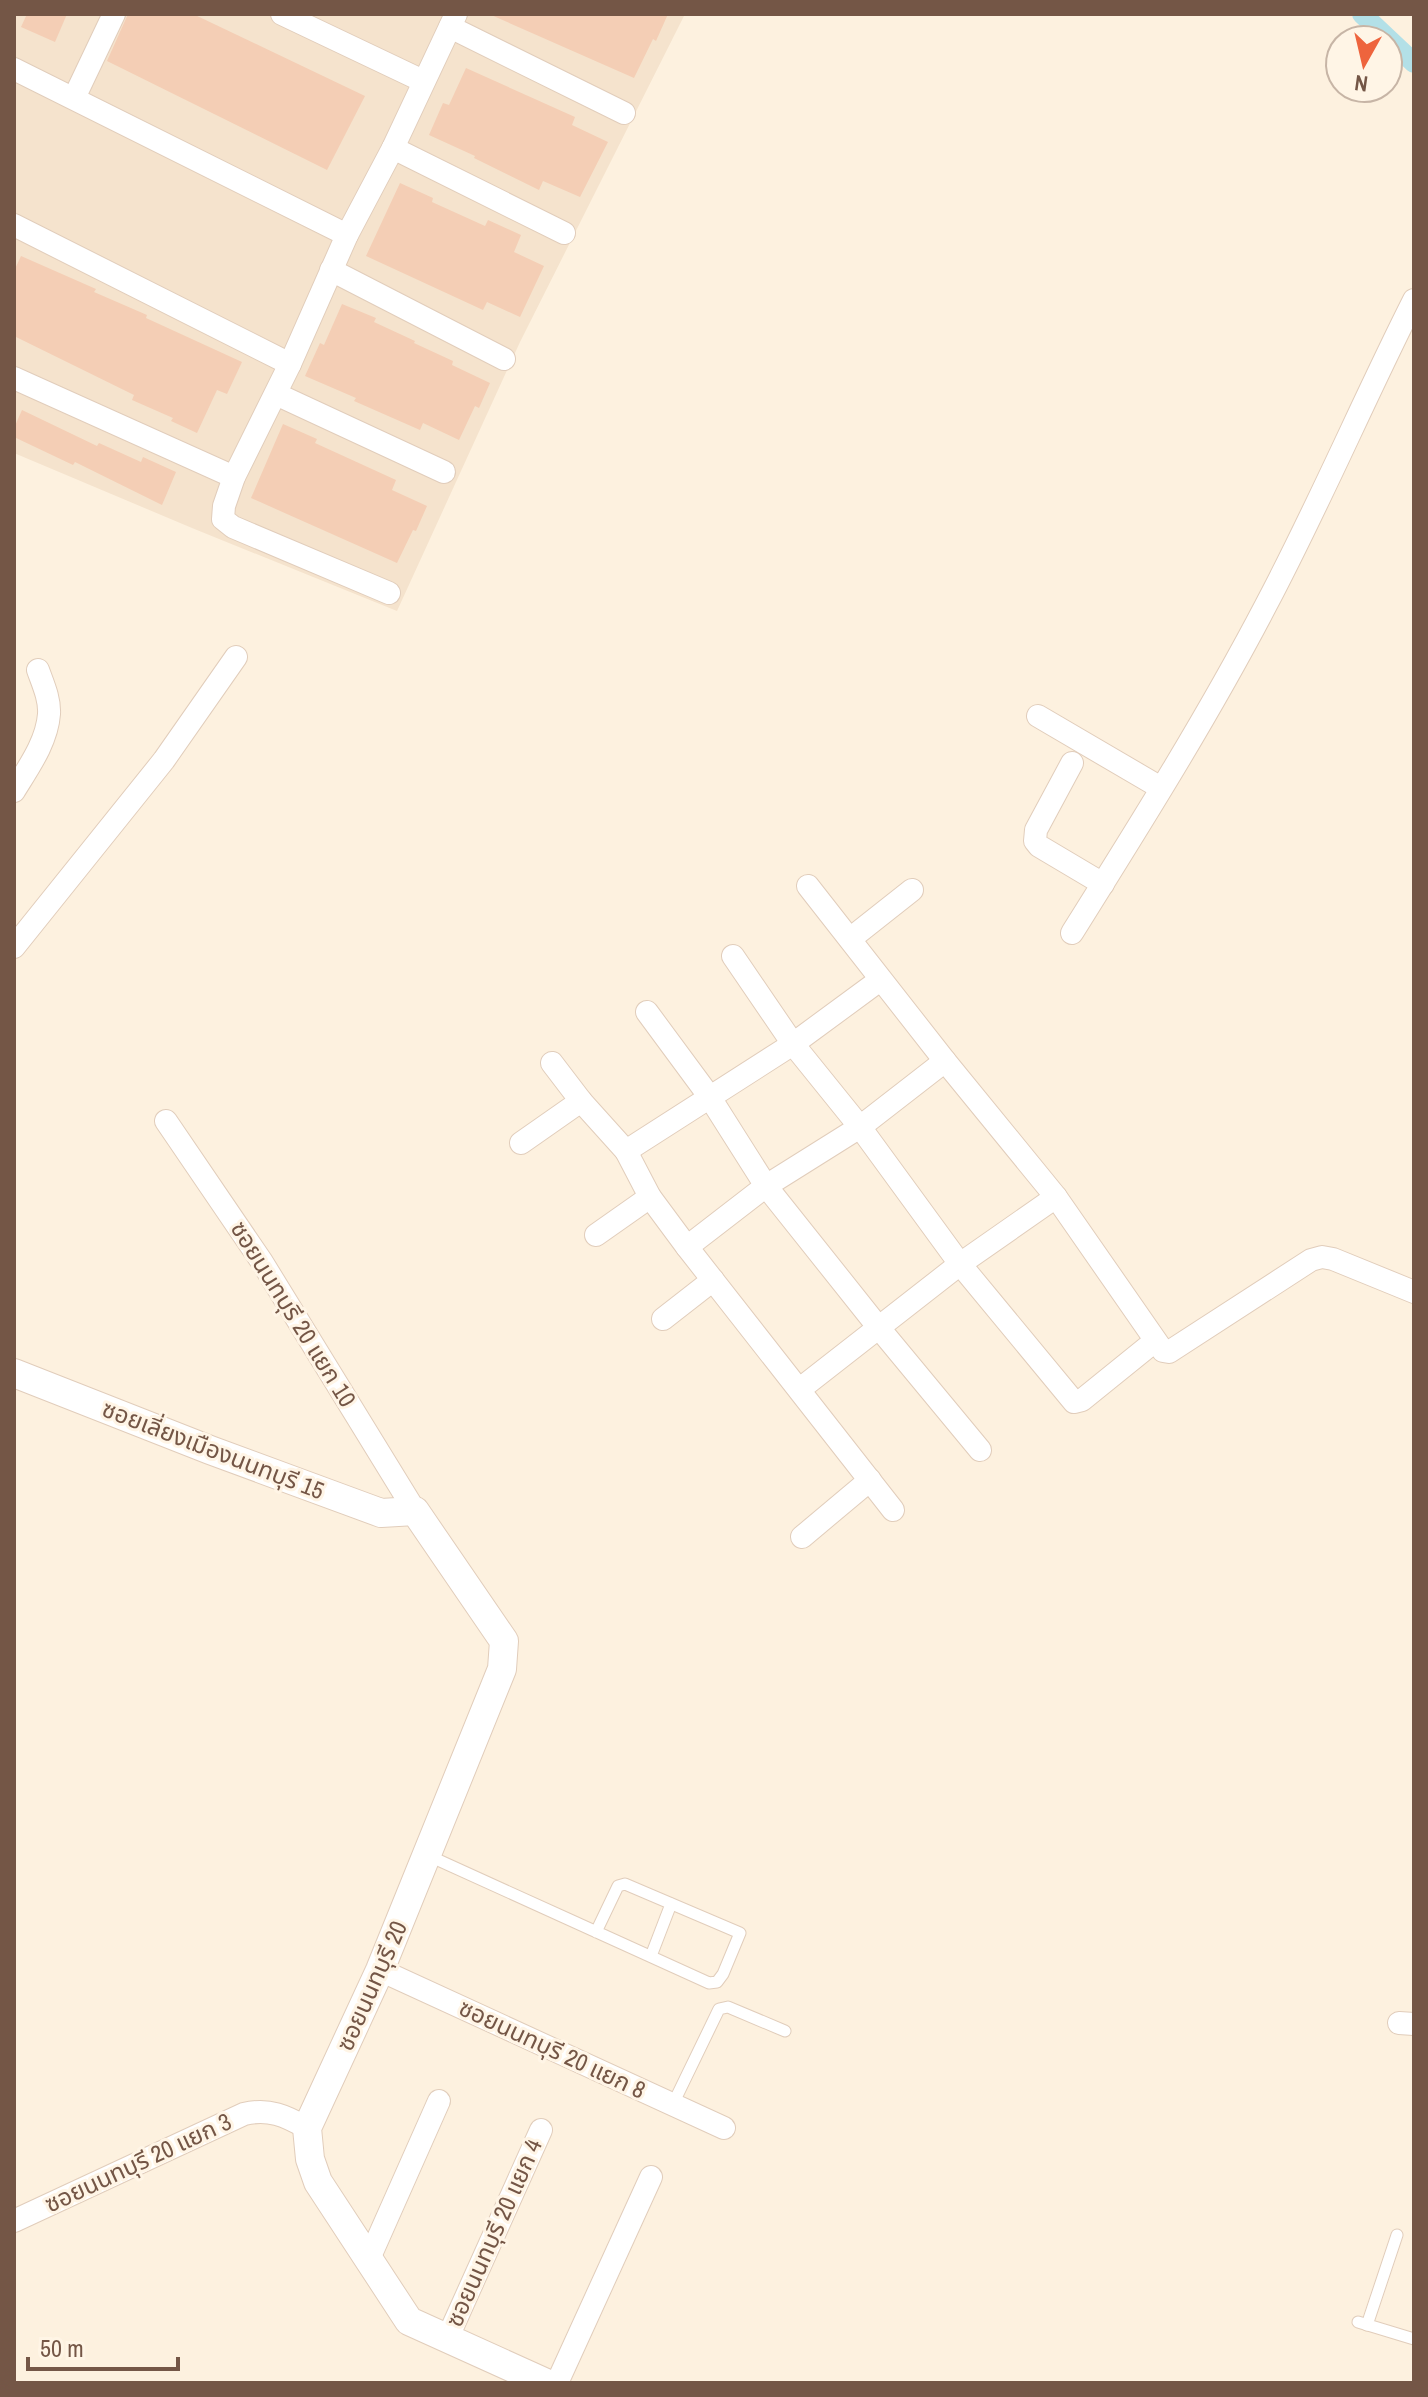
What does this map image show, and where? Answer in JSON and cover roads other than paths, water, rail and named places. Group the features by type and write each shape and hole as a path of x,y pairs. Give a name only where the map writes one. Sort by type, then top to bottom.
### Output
{"street":[{"path":"74,98 114,14"},
{"path":"282,14 423,81"},
{"path":"389,593 226,523 223,511 234,477 276,394 347,235 393,148 453,20 624,113"},
{"path":"14,69 347,235"},
{"path":"393,148 564,233"},
{"path":"15,226 290,364"},
{"path":"331,270 504,359"},
{"path":"1072,933 1161,788 1266,606 1414,300"},
{"path":"14,378 234,477"},
{"path":"276,394 444,472"},
{"path":"14,947 164,760 236,657"},
{"path":"14,791 46,733 50,713 38,670"},
{"path":"1038,716 1161,788"},
{"path":"1072,763 1036,830 1035,841 1103,884"},
{"path":"808,886 1056,1197 1163,1351 1169,1352 1311,1260 1322,1257 1414,1292"},
{"path":"850,939 912,890"},
{"path":"733,956 793,1044 860,1127 960,1264 1074,1402 1082,1400 1155,1341"},
{"path":"626,1151 793,1044 880,980"},
{"path":"647,1012 709,1096 766,1186 980,1450"},
{"path":"687,1247 766,1186 860,1127 945,1061"},
{"path":"552,1063 626,1151 650,1197 687,1247 893,1510"},
{"path":"521,1143 581,1101"},
{"name":"ซอยนนทบุรี 20 แยก 10","path":"166,1121 262,1262 415,1511"},
{"path":"596,1235 650,1197"},
{"path":"800,1389 960,1264 1056,1197"},
{"path":"663,1319 713,1280"},
{"name":"ซอยเลี่ยงเมืองนนทบุรี 15","path":"14,1374 381,1513 415,1511"},
{"path":"802,1537 870,1480"},
{"name":"ซอยนนทบุรี 20","path":"307,2128 380,1970 505,1656 504,1641 415,1511"},
{"name":"ซอยนนทบุรี 20 แยก 8","path":"380,1970 724,2128"},
{"path":"368,2261 439,2101"},
{"name":"ซอยนนทบุรี 20 แยก 3","path":"14,2221 244,2114 258,2110 282,2114 307,2128"},
{"path":"307,2128 310,2159 318,2182 409,2321 546,2383"},
{"name":"ซอยนนทบุรี 20 แยก 4","path":"448,2337 541,2130"},
{"path":"557,2383 651,2177"}],"lane":[{"path":"427,1855 596,1932 651,1956 709,1983 717,1982 723,1974 740,1933 625,1884 618,1886 596,1932"},
{"path":"651,1956 671,1904"},
{"path":"673,2104 719,2009 728,2007 785,2031"},
{"path":"1397,2235 1362,2323 1414,2339"}],"waterway":[{"path":"1362,14 1414,63"}]}
